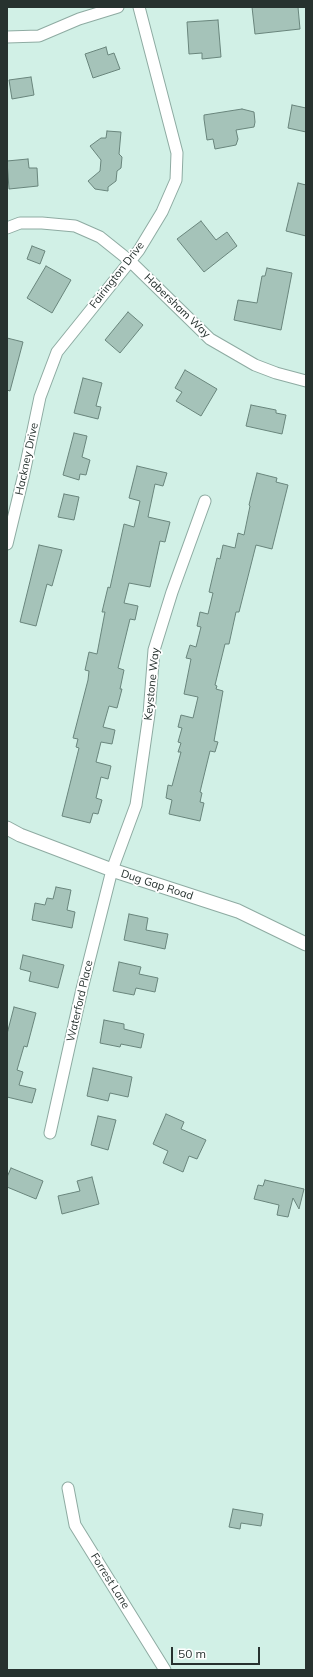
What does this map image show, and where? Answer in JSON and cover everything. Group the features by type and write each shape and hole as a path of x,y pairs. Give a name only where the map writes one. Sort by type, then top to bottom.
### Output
{"street":[{"path":"7,37 39,36 79,19 118,7"},
{"name":"Fairington Drive","path":"40,397 57,352 139,250 162,212 176,180 177,153 139,7"},
{"name":"Habersham Way","path":"7,228 20,223 75,226 100,237 130,261 210,339 255,365 276,373 306,381"},
{"name":"Hackney Drive","path":"7,544 40,397"},
{"name":"Keystone Way","path":"112,870 136,805 149,714 154,650 172,592 205,501"},
{"name":"Dug Gap Road","path":"7,828 112,870 238,911 306,944"},
{"name":"Waterford Place","path":"50,1133 82,989 112,870"},
{"name":"Forrest Lane","path":"68,1488 75,1525 165,1670"}],"building":[{"path":"252,7 298,7 300,29 255,34"},
{"path":"218,20 221,57 202,59 202,53 189,54 187,22"},
{"path":"106,47 108,55 114,53 120,69 93,78 85,54"},
{"path":"31,77 34,95 12,99 9,80"},
{"path":"292,105 306,108 306,132 288,128"},
{"path":"242,109 254,112 254,127 236,130 238,139 236,145 215,149 213,139 207,140 204,115"},
{"path":"107,131 121,132 119,154 122,157 121,168 117,171 116,181 108,187 108,191 95,189 88,181 100,171 101,160 90,146 101,138 106,138"},
{"path":"28,159 29,168 37,168 38,186 9,189 7,161"},
{"path":"298,183 306,185 306,236 286,231"},
{"path":"201,221 216,240 227,232 237,246 204,272 177,239"},
{"path":"32,246 45,251 40,264 27,259"},
{"path":"46,266 71,280 52,313 27,298"},
{"path":"267,268 292,273 281,330 234,320 238,300 257,303 262,276 265,276"},
{"path":"128,312 143,325 120,353 105,340"},
{"path":"7,338 23,342 10,391 7,390"},
{"path":"185,370 217,389 201,416 176,401 182,392 175,388"},
{"path":"83,378 102,383 96,406 101,407 98,419 74,413"},
{"path":"251,405 276,410 276,413 286,415 282,434 246,426"},
{"path":"74,433 87,436 82,457 90,460 86,475 80,474 79,480 63,475"},
{"path":"137,466 167,473 163,486 155,484 148,517 170,522 165,542 160,541 150,587 129,583 124,603 138,606 135,620 130,619 118,668 124,670 120,689 122,689 117,708 109,706 103,727 115,730 112,744 101,742 96,762 111,766 108,779 101,777 96,798 102,800 98,814 93,813 90,823 62,816 79,748 76,747 78,739 73,738 88,680 89,671 85,670 89,652 97,654 105,612 102,612 108,587 110,588 124,524 134,527 140,501 129,498"},
{"path":"257,473 277,478 276,482 288,485 272,549 256,545 239,612 236,612 229,644 225,644 215,685 217,686 216,689 223,691 214,741 218,742 215,752 210,751 200,792 202,793 200,802 204,803 200,821 169,814 172,800 166,798 168,785 172,786 181,752 178,752 181,743 178,742 182,728 178,727 181,715 193,718 198,697 184,694 191,659 186,658 190,645 196,647 201,627 197,626 200,612 208,614 213,593 209,592 217,558 220,559 223,545 235,548 238,533 244,535 249,505"},
{"path":"64,494 79,497 74,520 58,517"},
{"path":"39,545 62,550 52,586 47,584 36,626 20,622"},
{"path":"56,887 71,890 67,910 75,912 72,928 32,920 35,903 45,905 47,898 53,899"},
{"path":"129,914 148,918 146,930 168,934 165,949 124,940"},
{"path":"23,955 64,965 58,988 29,981 31,972 20,969"},
{"path":"119,962 141,967 139,974 158,978 155,992 136,988 134,995 113,991"},
{"path":"14,1007 36,1013 27,1047 24,1046 17,1070 23,1072 19,1085 36,1089 32,1103 7,1097 7,1034"},
{"path":"104,1020 124,1024 124,1029 144,1034 141,1048 121,1044 120,1047 100,1043"},
{"path":"93,1068 132,1077 128,1097 110,1093 108,1101 87,1096"},
{"path":"166,1114 184,1122 181,1129 206,1140 197,1159 189,1156 183,1172 163,1163 168,1151 153,1144"},
{"path":"98,1116 116,1120 108,1150 91,1145"},
{"path":"11,1168 43,1181 36,1199 7,1187 7,1177"},
{"path":"92,1177 99,1204 62,1214 58,1196 80,1191 77,1181"},
{"path":"265,1180 304,1189 299,1209 293,1198 288,1217 277,1215 279,1205 254,1199 258,1185 263,1186"},
{"path":"233,1509 263,1514 261,1526 241,1523 240,1529 229,1527"}]}
